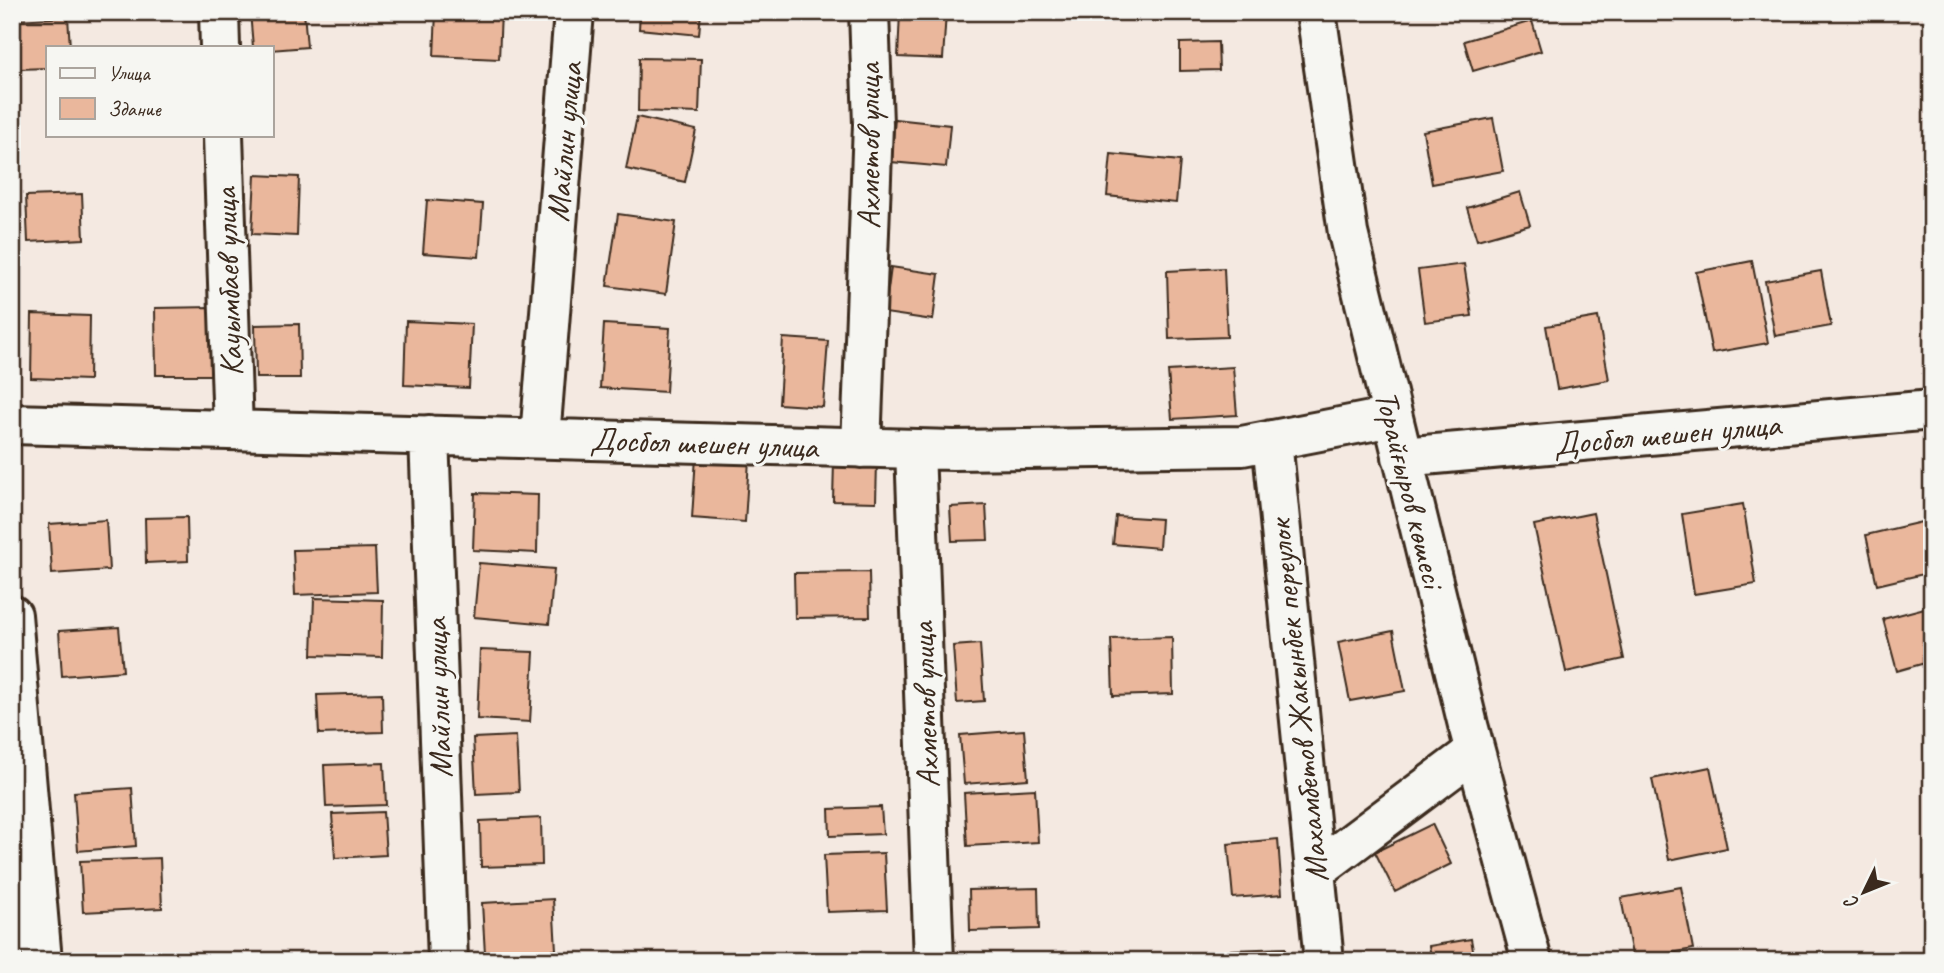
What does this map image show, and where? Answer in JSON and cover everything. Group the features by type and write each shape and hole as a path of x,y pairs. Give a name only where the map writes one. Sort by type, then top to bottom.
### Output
{"street":[{"path":"219,12 220,46"},
{"name":"Майлин улица","path":"540,438 574,12"},
{"name":"Ахметов улица","path":"861,448 873,124 869,12"},
{"name":"Торайғыров көшесі","path":"1316,12 1348,233 1475,751 1532,961"},
{"name":"Кауымбаев улица","path":"223,136 233,430"},
{"name":"Досбол шешен улица","path":"1402,457 1932,410"},
{"name":"Досбол шешен улица","path":"12,424 915,449 1242,446 1392,417"},
{"name":"Майлин улица","path":"429,435 448,961"},
{"name":"Махамбетов Жакынбек переулок","path":"1272,440 1324,961"},
{"name":"Ахметов улица","path":"915,449 934,961"},
{"path":"12,615 42,961"},
{"path":"1315,871 1475,751"}],"building":[{"path":"250,12 304,12 307,47 273,50 273,46 253,46"},
{"path":"436,12 501,12 499,59 434,56"},
{"path":"640,12 701,12 699,35 639,29"},
{"path":"900,12 946,12 943,59 898,57"},
{"path":"68,17 70,46 46,46 46,68 20,69 17,20"},
{"path":"1532,21 1541,51 1473,71 1464,41"},
{"path":"1218,42 1219,70 1180,71 1180,43"},
{"path":"639,58 701,59 699,113 638,111"},
{"path":"637,117 696,130 685,182 626,169"},
{"path":"1493,118 1503,171 1432,184 1423,131"},
{"path":"895,119 950,125 946,167 891,162"},
{"path":"1111,154 1180,161 1176,203 1107,196"},
{"path":"255,175 299,177 297,236 252,234"},
{"path":"1520,192 1530,225 1477,240 1467,208"},
{"path":"82,194 84,239 28,242 26,196"},
{"path":"427,200 483,204 479,257 423,253"},
{"path":"618,214 676,222 666,294 607,286"},
{"path":"1752,261 1768,343 1712,353 1696,272"},
{"path":"1464,264 1472,316 1425,322 1418,270"},
{"path":"891,267 939,274 933,320 885,313"},
{"path":"1224,268 1227,337 1169,339 1167,271"},
{"path":"1821,271 1831,326 1775,336 1765,281"},
{"path":"214,307 215,375 156,375 155,308"},
{"path":"32,314 90,316 89,380 31,378"},
{"path":"1598,317 1609,380 1557,389 1546,326"},
{"path":"406,321 472,324 469,388 404,385"},
{"path":"299,324 300,378 256,378 255,325"},
{"path":"604,324 670,328 666,392 600,388"},
{"path":"783,338 828,341 823,407 779,404"},
{"path":"1233,367 1237,415 1172,419 1168,371"},
{"path":"696,457 749,460 745,522 692,518"},
{"path":"834,461 877,462 876,502 833,501"},
{"path":"475,493 538,495 537,553 473,550"},
{"path":"1743,504 1756,584 1694,594 1682,514"},
{"path":"986,505 988,540 952,541 950,507"},
{"path":"1593,513 1624,659 1566,672 1534,525"},
{"path":"1116,516 1161,519 1159,548 1113,544"},
{"path":"187,517 188,561 146,563 145,518"},
{"path":"106,520 109,570 52,574 49,524"},
{"path":"1930,520 1932,572 1877,585 1866,535"},
{"path":"375,548 377,592 295,595 293,550"},
{"path":"479,563 554,569 549,624 474,617"},
{"path":"869,572 870,617 795,618 794,573"},
{"path":"314,598 383,600 382,657 312,655"},
{"path":"1932,606 1932,661 1897,671 1883,619"},
{"path":"119,627 123,671 62,676 59,631"},
{"path":"1393,631 1405,691 1350,701 1338,642"},
{"path":"1172,637 1173,694 1113,696 1111,639"},
{"path":"980,644 984,701 957,703 953,646"},
{"path":"480,650 534,652 530,722 477,719"},
{"path":"382,693 383,732 319,734 317,695"},
{"path":"1024,730 1028,779 964,784 960,735"},
{"path":"516,736 519,792 476,794 473,738"},
{"path":"384,763 386,805 326,807 324,765"},
{"path":"1710,767 1727,848 1669,860 1652,779"},
{"path":"132,788 136,846 78,851 74,792"},
{"path":"1035,789 1038,842 967,846 964,793"},
{"path":"881,807 883,834 830,836 829,809"},
{"path":"383,812 386,855 335,858 332,814"},
{"path":"541,818 542,865 481,867 480,821"},
{"path":"1432,824 1451,864 1395,892 1375,852"},
{"path":"1278,839 1282,894 1233,898 1228,844"},
{"path":"884,853 887,910 827,912 824,855"},
{"path":"160,858 162,908 83,912 80,861"},
{"path":"1681,887 1693,949 1633,960 1621,898"},
{"path":"1038,888 1039,929 970,931 969,890"},
{"path":"553,899 556,950 485,954 482,903"},
{"path":"1471,939 1475,961 1432,961 1429,946"},
{"path":"1285,948 1285,961 1231,961 1231,950"}]}
